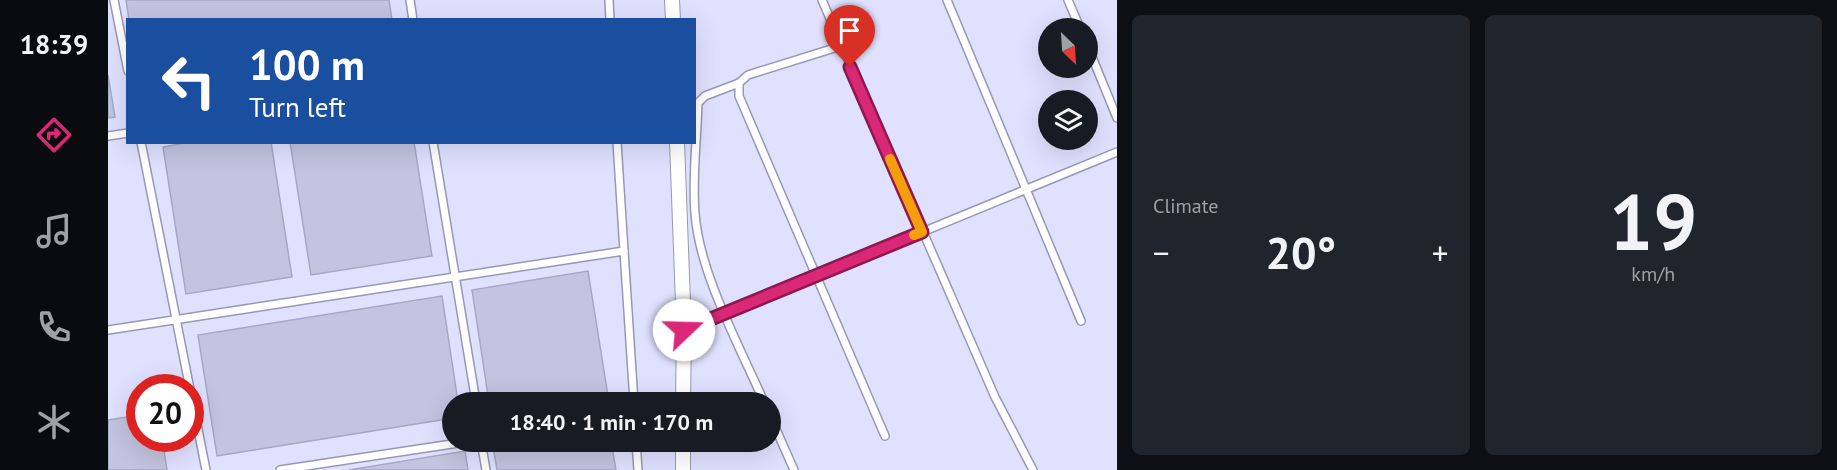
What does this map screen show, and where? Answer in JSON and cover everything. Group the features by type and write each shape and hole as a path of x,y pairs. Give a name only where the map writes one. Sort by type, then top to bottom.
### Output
{"street":[{"path":"672,0 673,18"},
{"path":"677,144 684,330 683,392"},
{"path":"683,452 683,470"}],"lane":[{"path":"114,0 126,61"},
{"path":"410,0 412,18"},
{"path":"609,0 610,18"},
{"path":"822,0 994,397 1033,470"},
{"path":"947,0 1081,321"},
{"path":"1068,0 1076,18"},
{"path":"760,392 701,254 695,214 699,103 705,96 739,83 748,75 841,46"},
{"path":"1098,71 1117,118"},
{"path":"739,83 739,96 885,436"},
{"path":"108,136 126,133"},
{"path":"141,144 206,470"},
{"path":"433,144 474,392"},
{"path":"617,144 633,392"},
{"path":"684,330 1117,152"},
{"path":"108,330 624,251"},
{"path":"781,441 794,470"},
{"path":"280,470 442,446"},
{"path":"484,452 486,470"},
{"path":"637,452 638,470"}],"building":[{"path":"126,0 389,0 392,18 129,18"},
{"path":"108,75 115,117 108,118"},
{"path":"179,144 271,144 292,277 186,294 163,147"},
{"path":"290,144 414,144 432,256 311,275"},
{"path":"588,271 607,392 487,392 472,290"},
{"path":"442,296 456,392 442,392 442,420 217,456 198,335"},
{"path":"126,417 126,452 164,452 167,470 108,470 108,420"},
{"path":"465,452 468,470 349,470"},
{"path":"494,452 613,452 616,470 497,470"}],"slow traffic":[{"path":"890,159 922,232 914,235"}],"route":[{"path":"684,330 922,232 850,67"}]}
